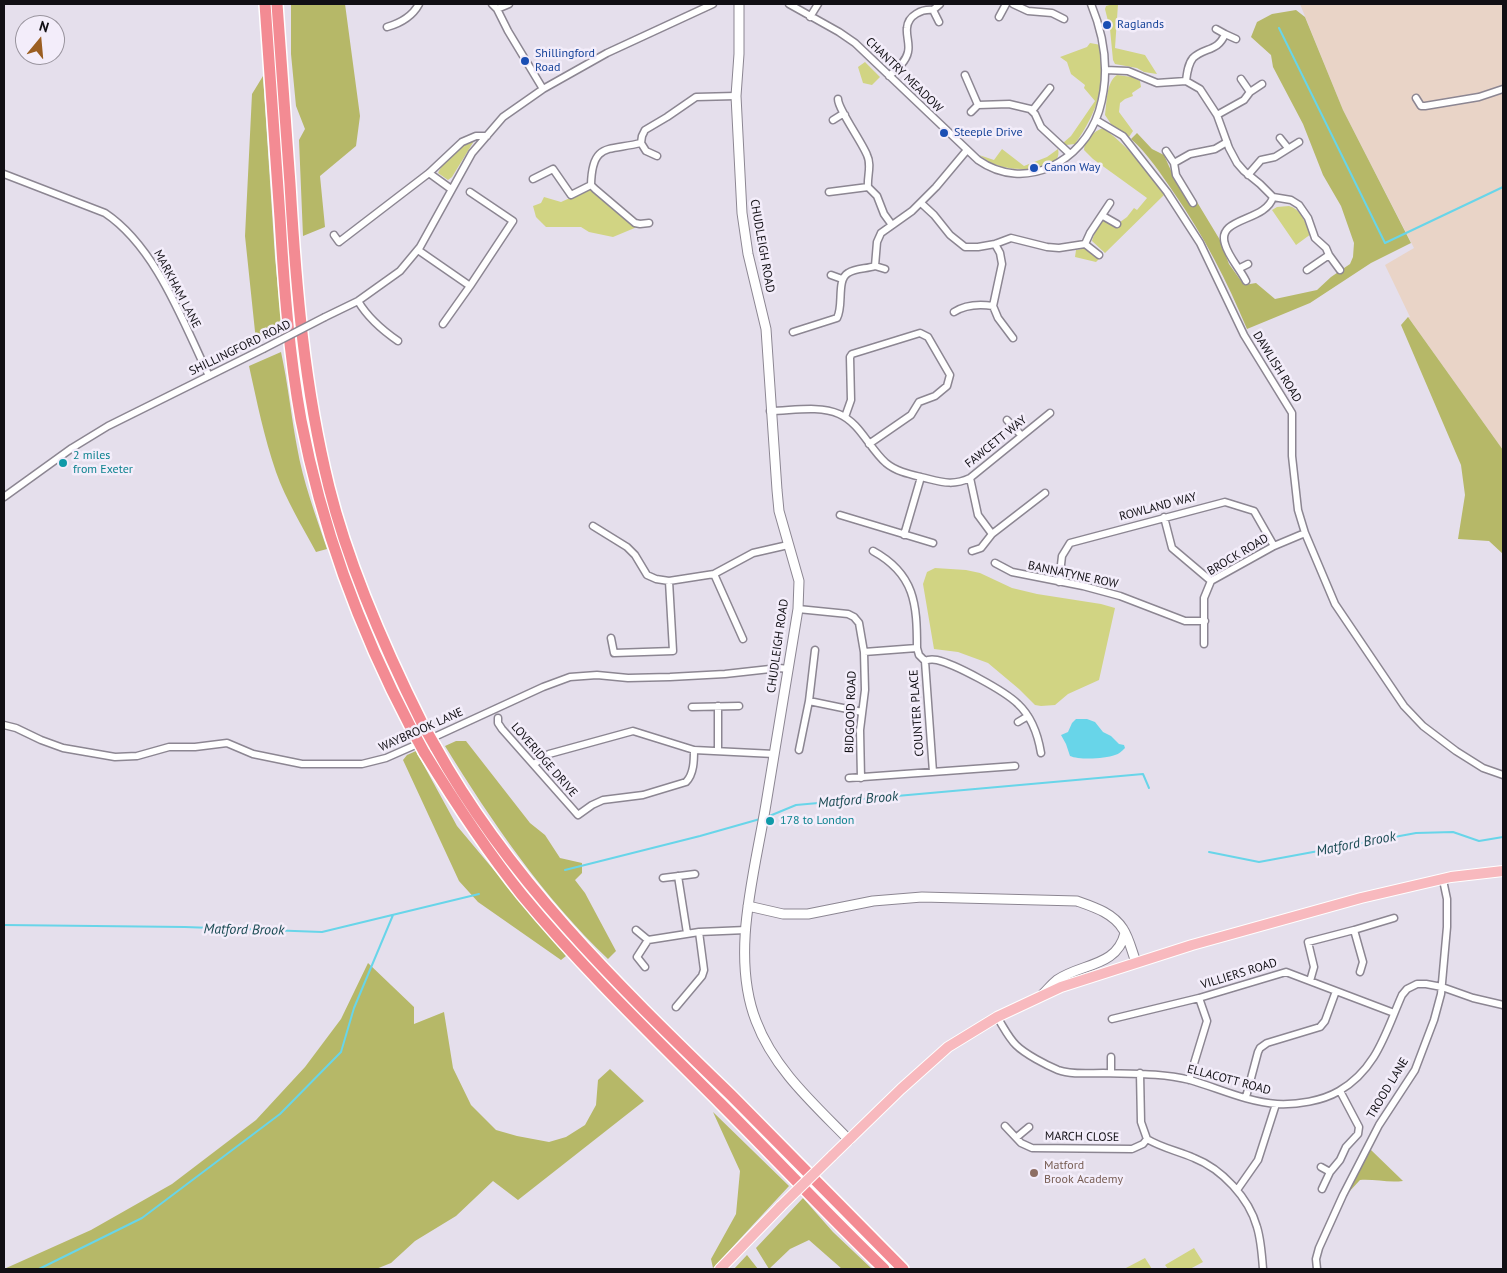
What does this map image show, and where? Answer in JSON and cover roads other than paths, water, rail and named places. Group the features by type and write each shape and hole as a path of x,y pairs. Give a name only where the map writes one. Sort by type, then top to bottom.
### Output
{"highway":[{"path":"265,4 284,282 301,420 322,507 351,597 371,647 411,728 451,795 495,859 548,925 819,1206 884,1269"},
{"path":"277,4 294,258 304,356 312,410 329,487 346,545 400,680 435,746 481,819 531,886 568,930 650,1016 764,1127 903,1269"}],"main road":[{"path":"720,1269 848,1140 935,1058 948,1047 997,1017 1061,987 1192,945 1352,901 1443,880 1503,871"}],"street":[{"path":"388,27 400,23 410,16 419,4"},
{"path":"508,4 495,6 543,89"},
{"name":"SHILLINGFORD ROAD","path":"4,497 72,448 108,426 358,300 400,272 418,250 472,153 503,117 543,89 608,53 709,4"},
{"name":"CHUDLEIGH ROAD","path":"739,4 739,54 736,96 742,212 748,254 766,329 770,411 779,511 799,581 798,609 748,906 745,959 747,987 754,1015 765,1042 789,1076 848,1140"},
{"name":"CHANTRY MEADOW","path":"789,4 845,35 967,150 987,166 996,170 1012,173 1033,173 1049,169 1070,154 1083,141 1096,120"},
{"path":"810,17 818,4"},
{"path":"889,76 902,63 908,51 907,27 909,22 921,11 933,10 940,4"},
{"path":"999,16 1006,4"},
{"path":"1013,4 1028,11 1052,12 1064,19"},
{"path":"1094,4 1102,33 1106,70 1102,98 1096,120"},
{"path":"933,10 939,22"},
{"path":"1216,29 1236,39"},
{"path":"1186,81 1188,67 1192,60 1197,55 1218,45 1225,34"},
{"path":"1106,70 1128,71 1157,83 1186,81 1200,89 1217,115 1237,163 1273,197 1291,200 1299,205 1308,218 1313,235 1326,248 1340,270"},
{"path":"965,76 978,104"},
{"path":"1241,79 1250,92"},
{"path":"1217,115 1244,100 1250,92 1262,84"},
{"path":"1032,111 1050,88"},
{"path":"1416,98 1418,104 1425,106 1479,96 1503,89"},
{"path":"657,156 646,151 641,143 645,130 696,97 736,96"},
{"path":"838,100 839,107 868,157 868,186 877,196 884,214 892,226"},
{"path":"971,112 978,104 1009,104 1027,108 1037,117 1040,127 1070,154"},
{"path":"833,120 841,115 845,115"},
{"name":"DAWLISH ROAD","path":"1096,120 1123,136 1167,192 1200,242 1244,335 1292,413 1292,456 1298,510 1305,533 1335,604 1404,706 1423,726 1456,751 1483,768 1503,775"},
{"path":"334,235 339,242 429,173 462,142 476,136 487,136"},
{"path":"1280,138 1288,148"},
{"path":"1174,163 1190,154 1214,149 1227,142"},
{"path":"1248,174 1262,160 1275,156 1299,142"},
{"path":"592,185 594,160 601,152 641,143"},
{"path":"875,266 878,238 881,233 912,212 967,150"},
{"path":"1166,151 1174,163 1176,174 1193,203"},
{"path":"533,179 553,169 571,195 592,185"},
{"path":"429,173 451,188"},
{"name":"MARKHAM LANE","path":"4,174 105,213 130,233 149,258 172,299 209,376"},
{"path":"592,185 635,222 640,224 648,223"},
{"path":"828,192 868,186"},
{"path":"443,324 513,222 470,192"},
{"path":"1246,281 1224,244 1224,238 1227,229 1238,221 1264,211 1273,197"},
{"path":"921,203 962,246 974,248 995,244 1011,238 1053,248 1068,248 1085,244 1100,255"},
{"path":"1085,244 1110,203"},
{"path":"1103,216 1117,224"},
{"path":"995,244 1000,253 1002,264 993,306 998,318 1013,338"},
{"path":"418,250 470,286"},
{"path":"1307,270 1329,255"},
{"path":"1240,268 1248,264"},
{"path":"793,332 837,318 840,310 842,279 845,274 854,270 875,266 885,269"},
{"path":"831,275 842,279"},
{"path":"358,300 379,328 398,341"},
{"path":"954,312 960,308 970,306 993,306"},
{"path":"770,411 818,410 830,411 845,417 851,400 850,357 852,354 920,333 928,336 950,376 947,386 935,396 919,402 911,415 869,444"},
{"name":"FAWCETT WAY","path":"845,417 887,463 895,469 946,484 970,478 1050,414"},
{"path":"1007,420 1021,436"},
{"path":"904,535 921,477"},
{"path":"970,478 978,515 992,534"},
{"path":"972,551 981,548 992,534 1045,493"},
{"name":"ROWLAND WAY","path":"1058,582 1062,556 1070,543 1224,502 1254,511 1274,546"},
{"path":"840,515 933,543"},
{"path":"1164,517 1172,548 1211,581"},
{"path":"593,526 626,546 635,555 647,575 669,581 714,574 753,553 788,546"},
{"name":"BROCK ROAD","path":"1204,644 1204,598 1211,581 1274,546 1305,533"},
{"path":"864,652 917,648 916,615 912,592 904,576 897,568 887,559 873,551"},
{"name":"BANNATYNE ROW","path":"995,563 1012,572 1083,586 1120,596 1186,621 1205,621"},
{"path":"714,574 743,639"},
{"path":"611,638 614,653 673,651 669,581"},
{"name":"BIDGOOD ROAD","path":"798,609 836,612 854,617 859,623 864,652 866,690 860,730 861,778"},
{"name":"COUNTER PLACE","path":"917,648 919,655 925,661 933,772"},
{"path":"799,750 815,650"},
{"path":"925,661 939,660 994,687 1019,704 1028,716 1039,740 1041,753"},
{"name":"WAYBROOK LANE","path":"4,725 16,728 40,740 63,748 115,757 137,756 169,747 195,747 227,743 253,754 302,764 362,764 393,755 543,687 570,677 597,675 628,678 670,677 725,674 779,668 788,669"},
{"path":"808,701 862,712"},
{"path":"718,706 718,751"},
{"path":"692,707 739,706"},
{"path":"1018,722 1028,716"},
{"name":"LOVERIDGE DRIVE","path":"498,718 498,723 502,729 578,815 603,800 643,795 686,782 693,767 694,750"},
{"path":"534,764 550,754 633,730 694,750 774,754"},
{"path":"849,778 1015,766"},
{"path":"663,878 695,874"},
{"path":"678,876 687,933"},
{"name":"TROOD LANE","path":"1317,1269 1316,1259 1319,1248 1343,1195 1379,1126 1415,1070 1434,1020 1442,986 1447,927 1447,899 1443,880"},
{"path":"748,906 782,914 808,914 873,901 922,897 1077,901 1104,912 1113,918 1125,933 1136,962"},
{"path":"1310,981 1314,967 1308,942 1394,918"},
{"path":"636,930 648,940"},
{"path":"645,967 637,957 648,940 687,933 746,930"},
{"path":"1354,930 1363,962 1360,972"},
{"path":"676,1007 702,976 704,970 699,932"},
{"path":"1041,996 1058,980 1112,956 1120,947 1125,933"},
{"name":"VILLIERS ROAD","path":"1189,1080 1206,1020 1199,998 1286,972 1394,1013"},
{"name":"ELLACOTT ROAD","path":"997,1017 1016,1044 1026,1052 1059,1070 1164,1075 1276,1104 1310,1101 1340,1091 1365,1069 1374,1058 1387,1034 1402,995 1407,989 1418,984 1442,986 1473,998 1503,1005"},
{"path":"1246,1097 1260,1048 1267,1043 1320,1027 1325,1021 1336,992"},
{"path":"1112,1020 1199,998"},
{"path":"1111,1056 1111,1073"},
{"path":"1140,1073 1141,1122 1148,1139 1169,1150 1195,1158 1210,1167 1237,1190 1257,1226 1262,1269"},
{"path":"1322,1189 1330,1172 1340,1160 1350,1141 1358,1134 1359,1127 1340,1091"},
{"path":"1237,1190 1258,1160 1276,1104"},
{"name":"MARCH CLOSE","path":"1005,1126 1021,1142 1032,1148 1122,1150 1138,1147 1148,1139"},
{"name":"MARCH CLOSE","path":"1017,1137 1028,1127"},
{"path":"1321,1167 1330,1172"}],"water":[{"path":"1076,719 1087,719 1095,722 1103,732 1111,736 1119,744 1124,745 1125,748 1118,754 1105,757 1086,758 1070,756 1061,735 1068,732"}],"waterway":[{"path":"1279,28 1385,243 1503,187"},
{"name":"Matford Brook","path":"767,817 796,805 1143,774 1149,788"},
{"name":"Matford Brook","path":"565,870 760,819"},
{"name":"Matford Brook","path":"1209,852 1259,862 1416,833 1453,832 1479,841 1503,837"},
{"name":"Matford Brook","path":"4,925 185,927 322,932 479,894"},
{"path":"39,1269 142,1218 280,1114 341,1052 354,1008 393,915"}],"place":[{"name":"Raglands","path":"1107,25"},
{"name":"Shillingford Road","path":"525,61"},
{"name":"Steeple Drive","path":"944,133"},
{"name":"Canon Way","path":"1034,168"},
{"name":"2 miles from Exeter","path":"63,463"},
{"name":"178 to London","path":"770,821"},
{"name":"Matford Brook Academy","path":"1034,1173"}]}
